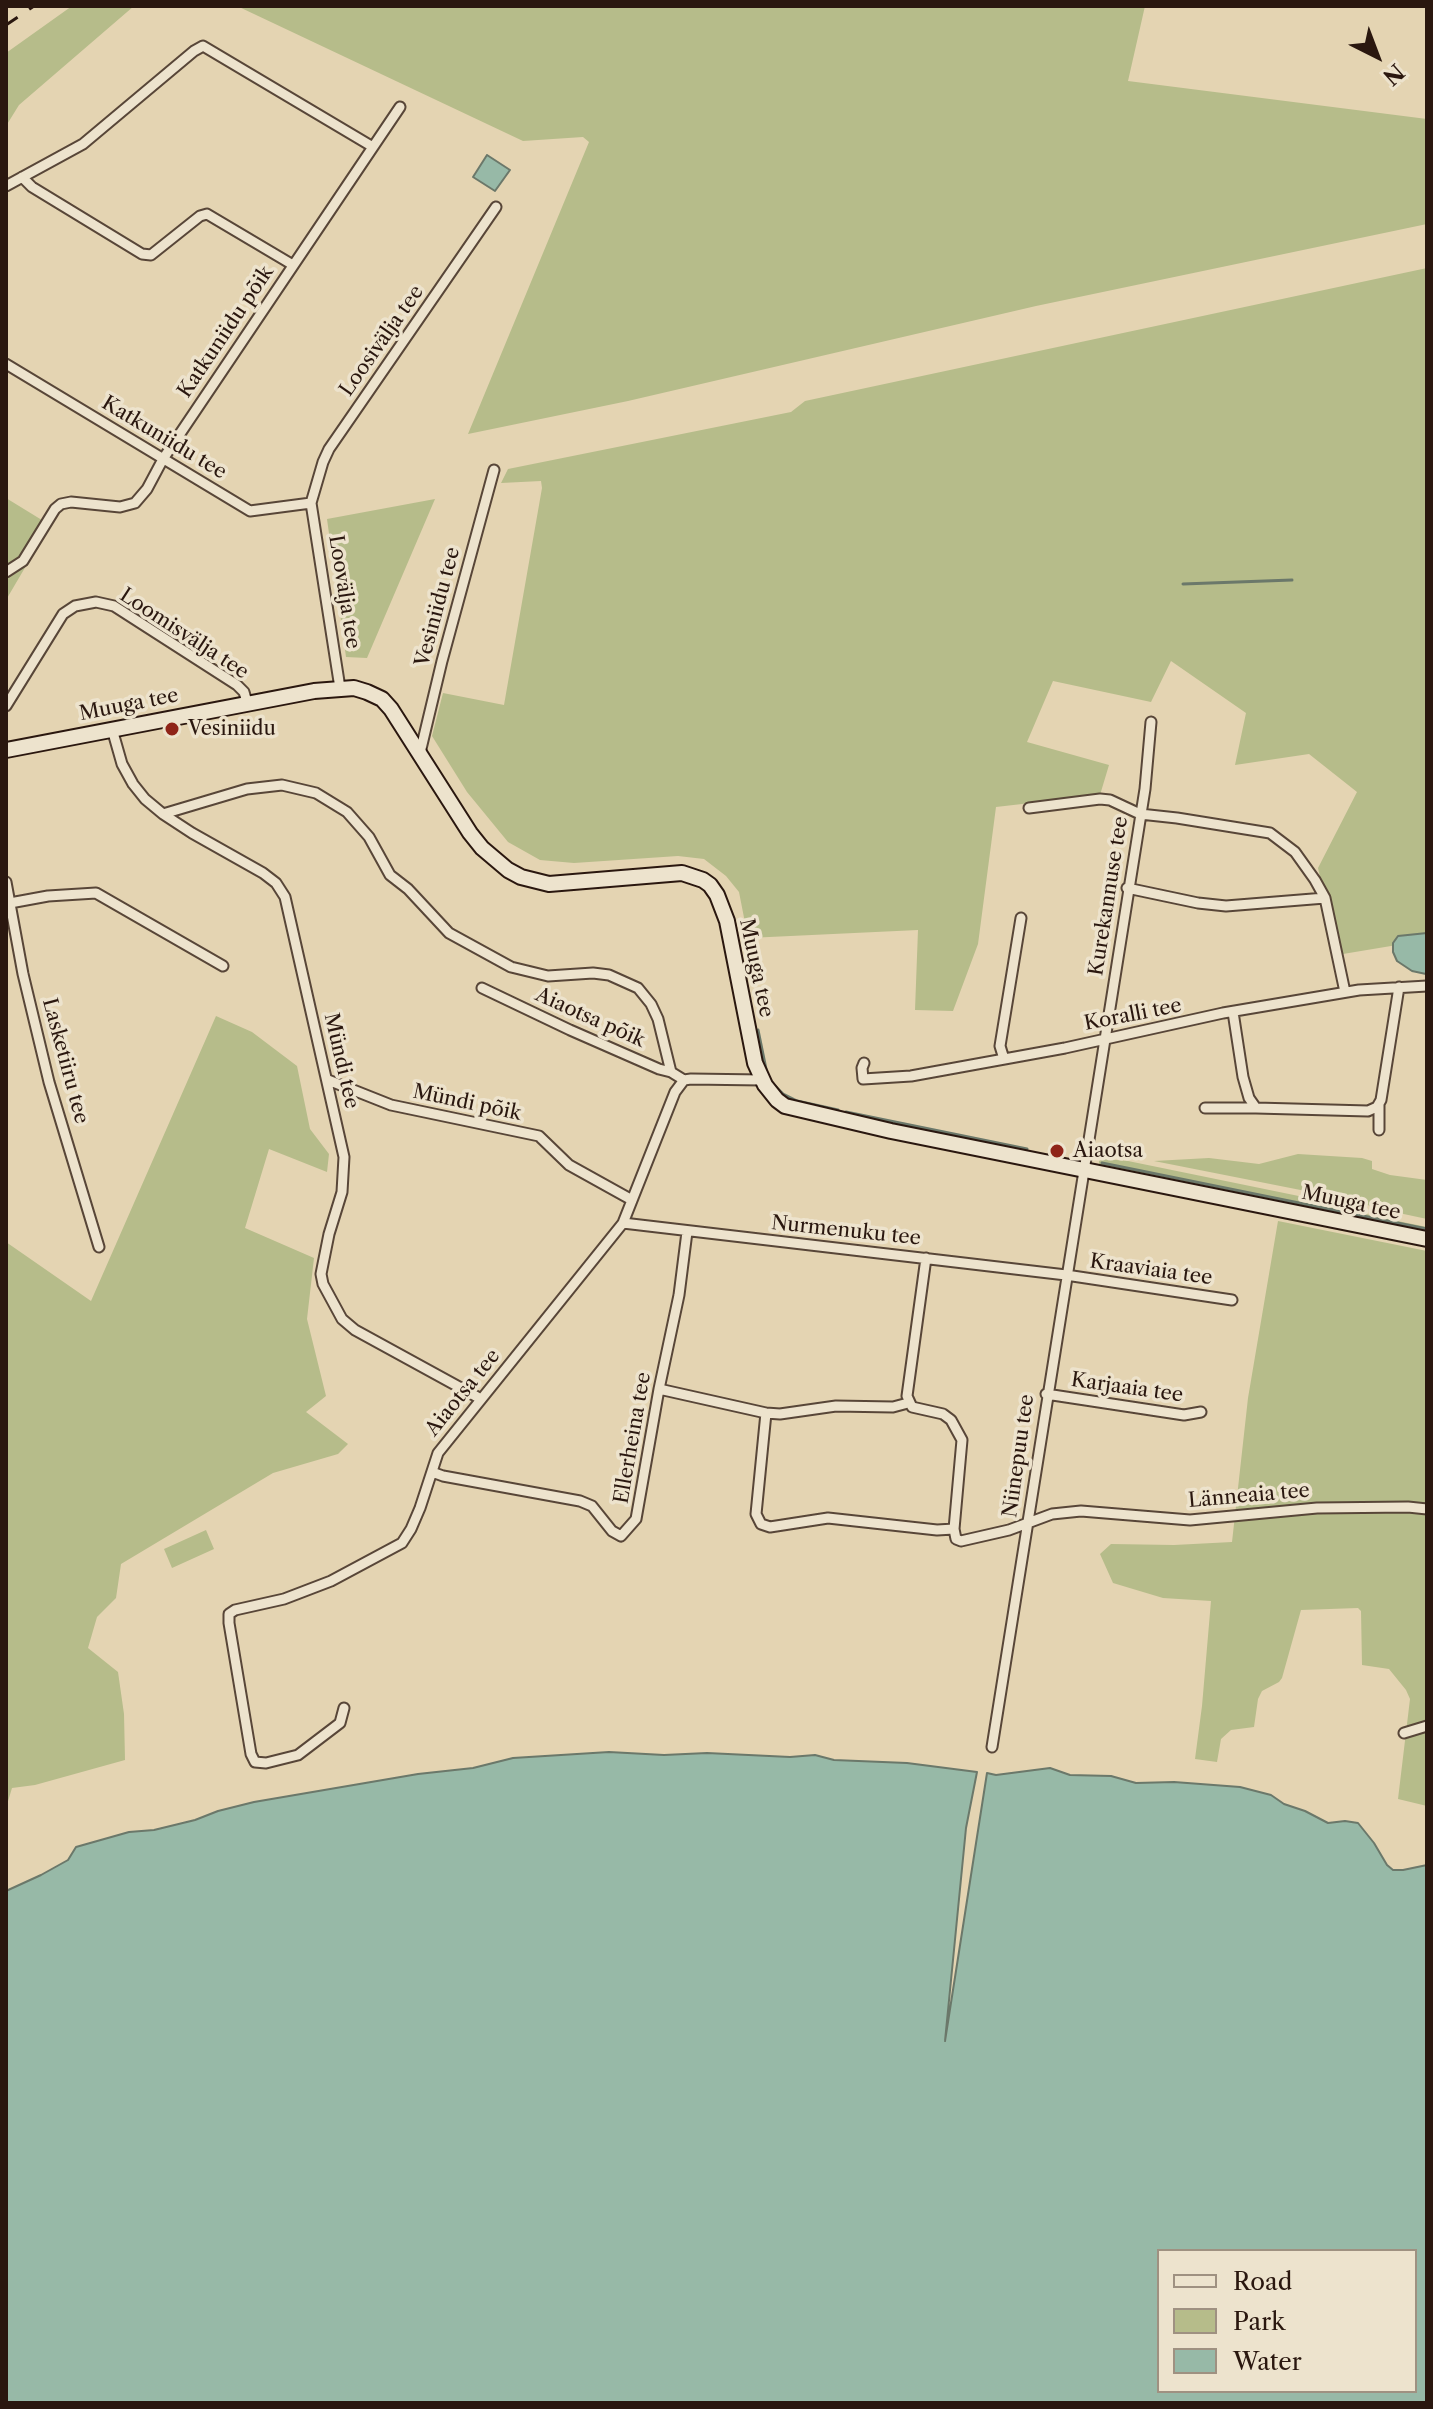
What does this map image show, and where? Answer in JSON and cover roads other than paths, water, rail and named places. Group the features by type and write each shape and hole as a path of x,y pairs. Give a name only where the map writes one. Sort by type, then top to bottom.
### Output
{"street":[{"path":"6,186 83,144 203,46 373,147"},
{"name":"Katkuniidu põik","path":"6,572 23,561 61,504 71,502 120,507 135,503 147,489 163,459 400,107"},
{"path":"22,177 32,187 142,254 151,255 200,216 207,214 293,265"},
{"name":"Loosivälja tee","path":"311,503 329,449 496,207"},
{"name":"Katkuniidu tee","path":"6,364 250,511 311,503"},
{"name":"Vesiniidu tee","path":"420,753 494,470"},
{"name":"Loovälja tee","path":"311,503 340,688"},
{"name":"Loomisvälja tee","path":"6,706 63,614 75,606 96,602 114,606 237,685 244,692 247,702"},
{"name":"Muuga tee","path":"6,750 247,702 354,688 382,699 400,721 470,833 499,863 521,877 549,884 682,873 710,885 727,921 755,1063 762,1080 777,1100 796,1110 1427,1239"},
{"name":"Kurekannuse tee","path":"1084,1171 1150,747 1151,722"},
{"name":"Mündi tee","path":"112,729 118,753 133,784 145,799 163,814 263,873 281,889 289,909 344,1157 342,1192 321,1274 323,1284 342,1319 355,1330 481,1399"},
{"path":"163,814 247,789 282,785 316,793 347,812 369,837 390,875 408,889 449,933 511,967 548,976 609,975 638,988 658,1019 671,1072"},
{"path":"1029,808 1110,800 1140,814 1270,833 1295,852 1325,898 1345,992"},
{"name":"Lasketiiru tee","path":"6,882 23,974 49,1082 99,1247"},
{"path":"1127,888 1226,906 1325,898"},
{"path":"10,903 48,896 96,893 223,966"},
{"path":"1004,1059 1000,1046 1021,918"},
{"name":"Koralli tee","path":"864,1063 863,1079 940,1072 1345,992 1427,986"},
{"path":"1379,1130 1379,1104 1399,987"},
{"name":"Aiaotsa põik","path":"482,988 684,1080"},
{"path":"1233,1012 1243,1077 1249,1098 1256,1108"},
{"name":"Mündi põik","path":"328,1080 391,1105 539,1136 569,1165 632,1200"},
{"path":"684,1080 762,1080"},
{"name":"Aiaotsa tee","path":"344,1708 340,1723 298,1755 266,1763 255,1762 248,1739 229,1614 284,1599 331,1581 402,1543 411,1529 438,1453 623,1223 675,1092 684,1080"},
{"path":"1205,1108 1368,1111 1379,1104"},
{"name":"Niinepuu tee","path":"992,1747 1084,1171"},
{"name":"Nurmenuku tee","path":"623,1223 1066,1275"},
{"name":"Ellerheina tee","path":"432,1472 580,1501 592,1506 612,1531 621,1536 636,1519 679,1295 687,1232"},
{"path":"766,1413 756,1514 761,1524 770,1527 828,1518 937,1530 954,1529 962,1440 951,1420 943,1414 912,1407 907,1396 926,1258"},
{"name":"Kraaviaia tee","path":"1066,1275 1232,1300"},
{"path":"659,1389 780,1414 836,1406 893,1407 908,1403"},
{"name":"Karjaaia tee","path":"1046,1394 1184,1415 1201,1412"},
{"name":"Länneaia tee","path":"954,1529 956,1539 961,1541 1009,1530 1052,1514 1081,1511 1190,1520 1317,1508 1427,1509"},
{"path":"1404,1733 1427,1726"}],"water":[{"path":"487,155 510,170 495,191 473,177"},
{"path":"1427,933 1427,974 1412,971 1397,961 1393,943 1398,936"},
{"path":"609,1752 815,1755 834,1760 907,1763 977,1772 966,1828 945,2041 987,1773 996,1775 1050,1768 1070,1775 1111,1776 1136,1783 1174,1782 1240,1787 1271,1795 1328,1823 1358,1823 1393,1870 1427,1865 1427,2403 6,2403 6,1891 68,1860 76,1847 129,1832 154,1830 254,1802 418,1774 473,1768 513,1758"}],"waterway":[{"path":"1183,584 1292,580"},
{"path":"758,1030 767,1074"},
{"path":"775,1086 797,1101 838,1110"},
{"path":"846,1112 1027,1149"},
{"path":"1102,1163 1427,1229"}],"railway":[{"path":"6,25 34,6"}],"place":[{"name":"Vesiniidu","path":"172,729"},
{"name":"Aiaotsa","path":"1057,1151"}]}
